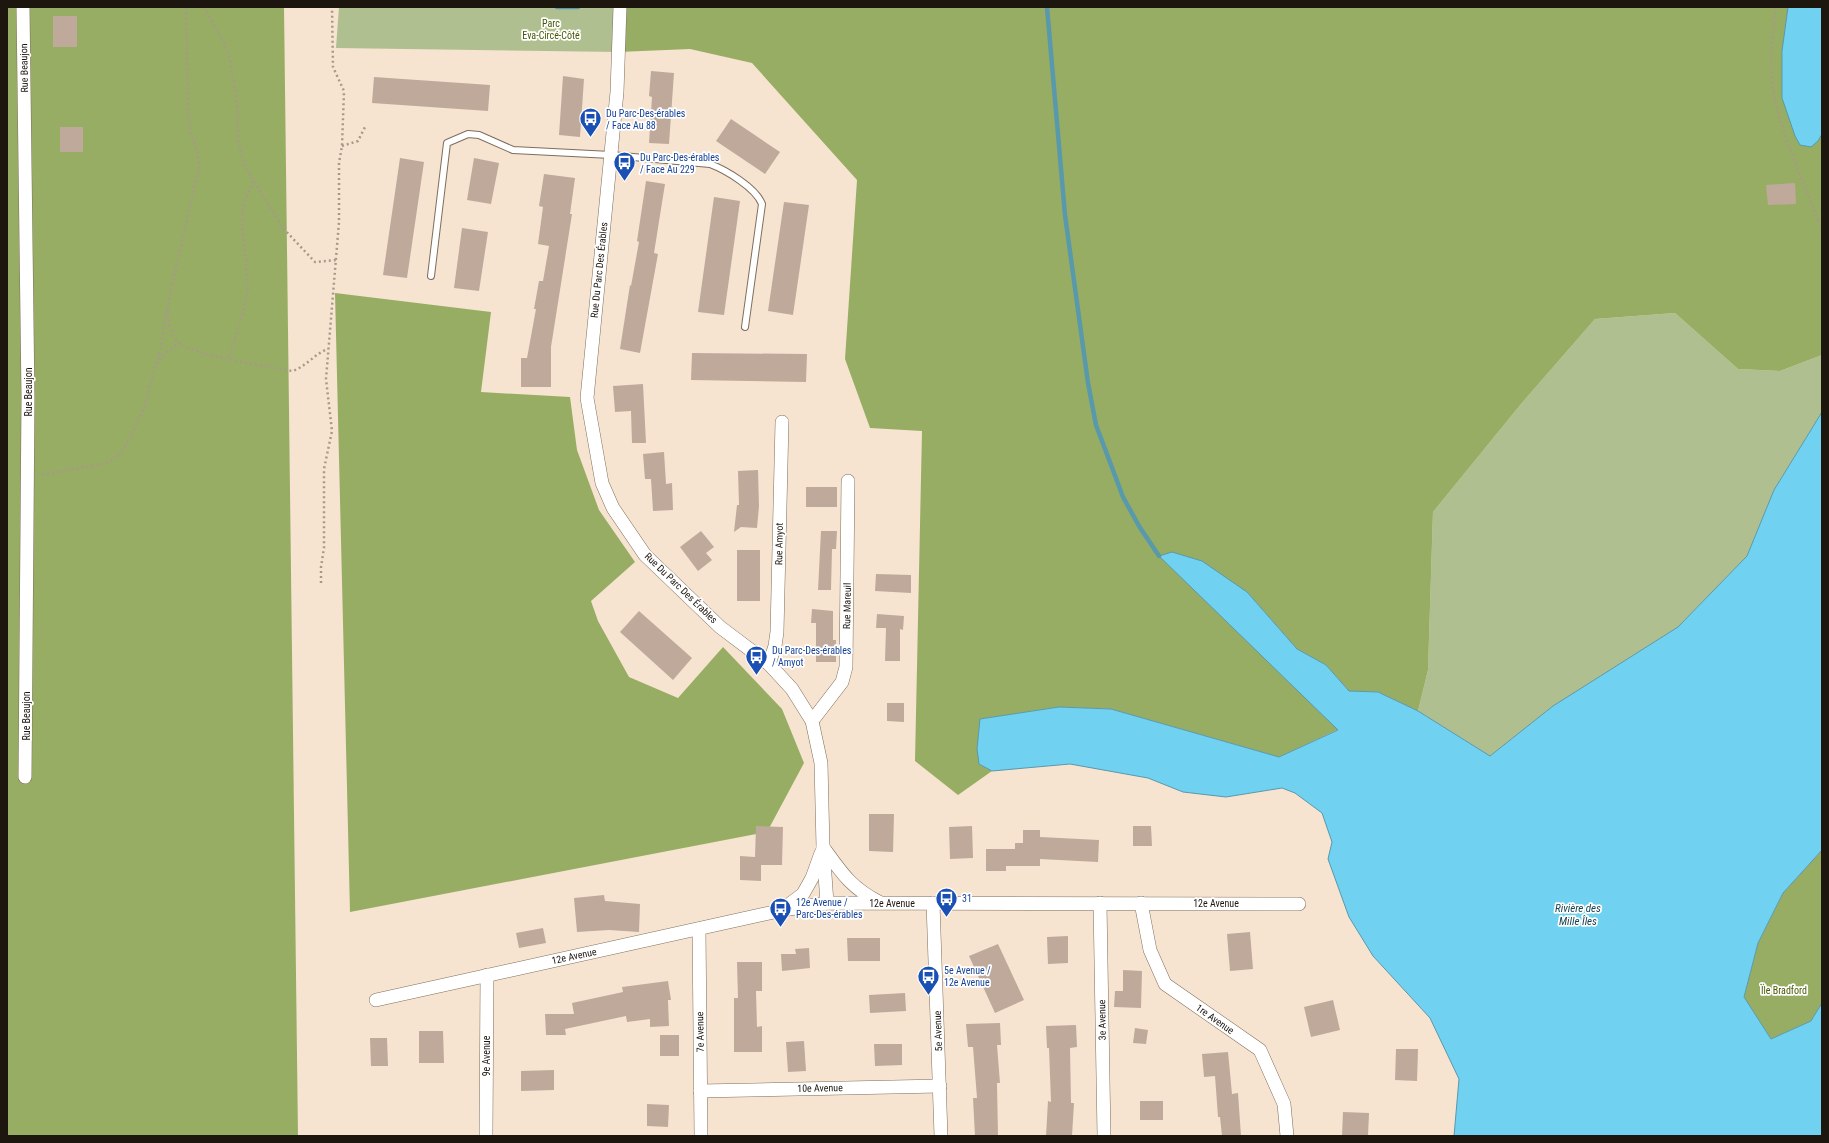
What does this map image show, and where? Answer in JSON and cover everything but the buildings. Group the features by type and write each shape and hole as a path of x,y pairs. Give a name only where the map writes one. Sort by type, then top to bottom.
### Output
{"street":[{"name":"Rue Beaujon","path":"23,7 28,398 25,777"},
{"name":"Rue Du Parc Des Érables","path":"620,7 617,92 587,398 602,483 614,508 645,555 720,626 769,664 792,689 812,721 821,763 823,847 827,903"},
{"name":"Rue Amyot","path":"769,664 775,646 777,632 782,422"},
{"name":"Rue Mareuil","path":"812,721 842,682 846,667 848,481"},
{"path":"823,847 847,880 865,895 881,903"},
{"path":"783,910 803,894 812,878 823,847"},
{"name":"12e Avenue","path":"376,1000 783,910 827,903 1299,904"},
{"name":"5e Avenue","path":"933,903 941,1136"},
{"name":"3e Avenue","path":"1100,903 1104,1136"},
{"name":"1re Avenue","path":"1141,903 1150,950 1165,984 1260,1050 1284,1104 1287,1136"},
{"name":"7e Avenue","path":"699,929 701,1136"},
{"name":"9e Avenue","path":"486,1136 487,975"},
{"name":"10e Avenue","path":"700,1090 940,1086"}],"lane":[{"path":"431,276 447,143 468,134 479,136 513,150 611,155 710,164 724,170 759,196 762,204 745,327"}],"path":[{"path":"27,477 58,473 107,463 122,452 143,411 156,367 168,303 199,166 197,151 190,131 188,112 186,7"},
{"path":"204,7 223,41 230,60 237,103 238,140 245,166 282,227 315,262 337,260"},
{"path":"321,583 321,567 324,548 324,469 332,431 326,379 337,260 339,222 339,163 342,146 344,91 334,67 332,46 332,7"},
{"path":"1776,7 1772,40 1772,78 1779,117 1818,220 1822,226"},
{"path":"342,146 358,141 366,126"},
{"path":"230,358 243,313 248,289 242,225 243,205 254,182"},
{"path":"168,303 170,328 179,343 187,348 292,371 299,369 319,353 328,349"},
{"path":"156,367 164,354 179,343"}],"green space":[{"path":"7,7 284,7 298,1136 7,1136"},
{"name":"Parc Eva-Circé-Côté","path":"339,7 619,7 618,52 336,48"},
{"path":"619,7 1822,7 1822,355 1780,371 1738,369 1675,313 1595,319 1521,404 1433,512 1428,670 1418,711 1378,692 1349,691 1326,665 1297,649 1247,592 1172,553 1160,556 1339,729 1279,757 1111,709 1059,707 981,719 979,764 992,771 958,795 915,761 922,431 870,428 845,359 857,180 752,63 690,49 618,52"},
{"path":"335,293 491,312 481,392 570,397 577,450 599,510 635,562 591,601 598,621 629,677 678,698 723,647 782,709 804,763 767,832 350,912"},
{"path":"1675,313 1738,369 1780,371 1822,355 1822,412 1774,490 1747,556 1678,627 1553,706 1490,756 1418,711 1428,670 1433,512 1521,404 1595,319"},
{"name":"Ïle Bradford","path":"1822,850 1822,1003 1811,1021 1771,1039 1744,997 1758,943 1783,893"}],"water":[{"path":"1788,7 1822,7 1822,134 1818,141 1811,147 1800,145 1795,136 1782,98 1782,51"},
{"name":"Rivière des Mille Îles","path":"1822,412 1822,850 1783,893 1758,943 1744,997 1771,1039 1811,1021 1822,1003 1822,1136 1454,1136 1459,1079 1430,1018 1373,956 1349,917 1328,859 1332,842 1322,813 1295,793 1282,788 1226,797 1183,792 1148,778 1070,764 992,771 979,764 977,749 980,719 1059,707 1111,709 1279,757 1338,730 1159,556 1172,552 1202,561 1247,592 1297,649 1326,665 1349,691 1378,692 1418,711 1490,756 1553,706 1678,627 1747,556 1774,490"}],"waterway":[{"path":"557,7 578,7"},
{"path":"1047,7 1065,215 1088,383 1096,425 1123,497 1139,526 1159,556"}],"place":[{"name":"Du Parc-Des-érables / Face Au 88","path":"590,138"},
{"name":"Du Parc-Des-érables / Face Au 229","path":"624,182"},
{"name":"Du Parc-Des-érables / Amyot","path":"757,676"},
{"name":"31","path":"946,918"},
{"name":"12e Avenue / Parc-Des-érables","path":"780,928"},
{"name":"5e Avenue / 12e Avenue","path":"928,996"}]}
